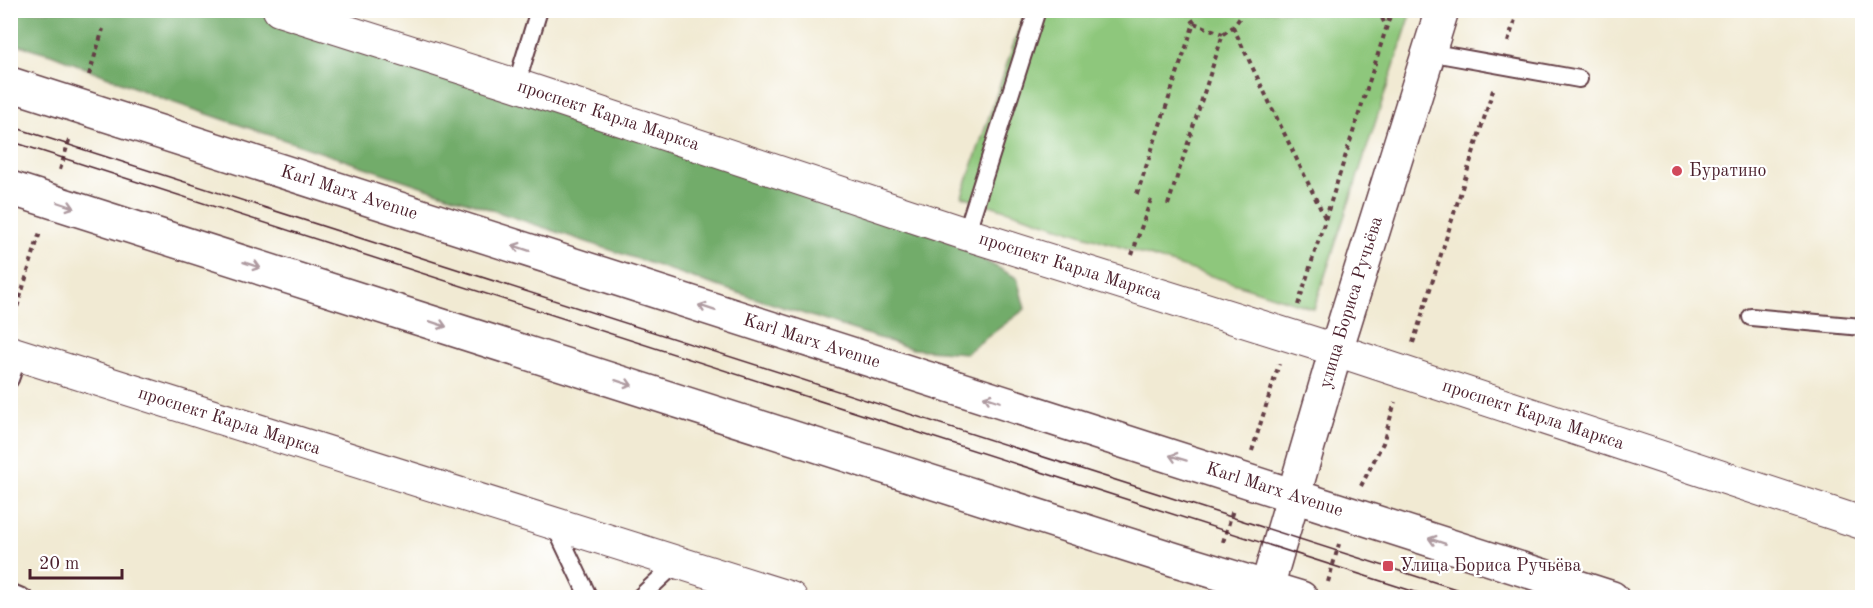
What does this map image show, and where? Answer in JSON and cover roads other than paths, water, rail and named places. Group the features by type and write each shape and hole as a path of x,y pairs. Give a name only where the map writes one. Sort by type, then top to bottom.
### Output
{"main road":[{"name":"улица Бориса Ручьёва","path":"1266,592 1336,350 1442,10"},
{"name":"Karl Marx Avenue","path":"10,84 1612,597"},
{"path":"10,188 1266,592 1314,592"}],"street":[{"name":"проспект Карла Маркса","path":"279,10 516,85 966,234 1336,350 1863,523"},
{"name":"проспект Карла Маркса","path":"13,353 791,597"}],"lane":[{"path":"516,85 539,10"},
{"path":"966,234 1037,10"},
{"path":"1428,52 1579,79"},
{"path":"1751,317 1863,327"},
{"path":"553,521 589,597"},
{"path":"639,597 667,572 688,564"},
{"path":"10,592 24,597"}],"tram line":[{"path":"10,126 1484,598"},
{"path":"10,141 1434,598"}],"place":[{"name":"Буратино","path":"1677,171"},
{"name":"Улица Бориса Ручьёва","path":"1388,566"}]}
